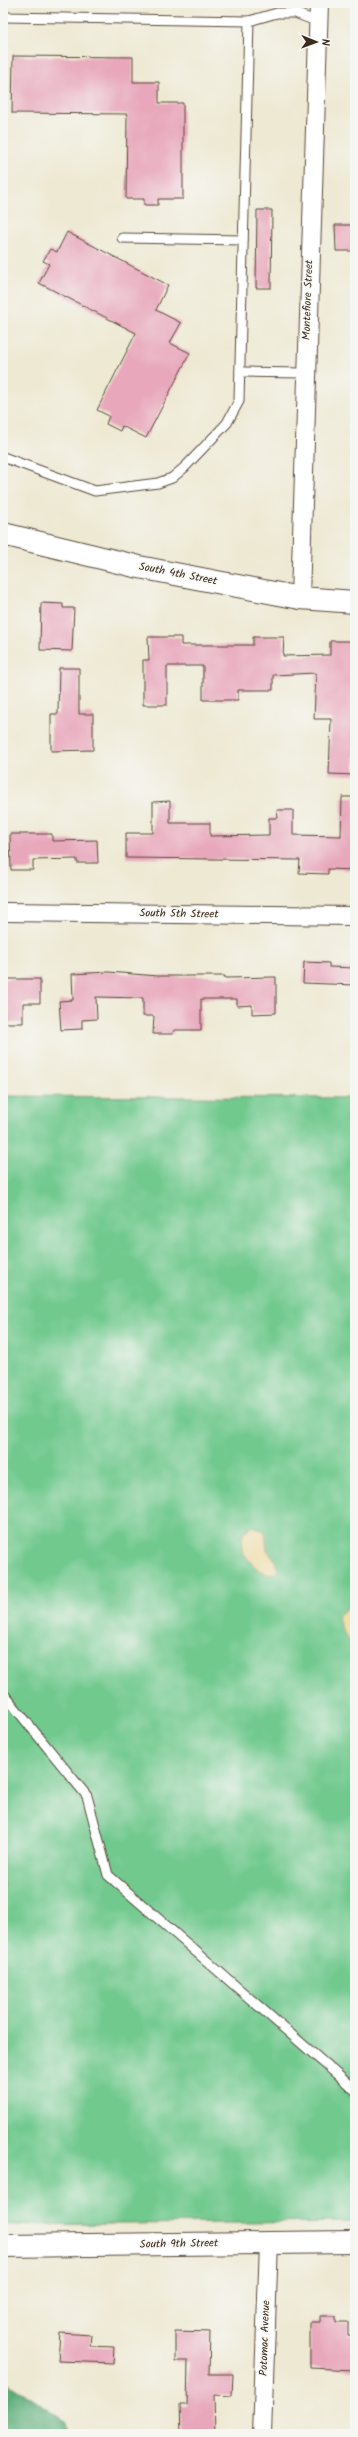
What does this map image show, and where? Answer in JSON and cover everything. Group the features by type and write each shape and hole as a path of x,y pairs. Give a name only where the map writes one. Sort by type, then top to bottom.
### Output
{"main road":[{"name":"South 4th Street","path":"3,534 139,567 300,598 355,602"},
{"name":"South 9th Street","path":"3,2246 355,2242"}],"street":[{"name":"Montefiore Street","path":"300,598 305,373 319,3"},
{"name":"South 5th Street","path":"3,912 355,916"},
{"name":"Potomac Avenue","path":"262,2434 269,2243"}],"lane":[{"path":"3,17 249,21 277,13 295,13 318,22"},
{"path":"3,457 95,491 158,484 172,478 185,467 227,422 238,402 240,372 249,21"},
{"path":"122,238 243,240"},
{"path":"240,372 305,373"},
{"path":"3,1693 87,1796 108,1875 355,2090"}],"green space":[{"path":"3,1096 355,1098 355,2222 3,2225"},
{"path":"3,2382 7,2382 67,2422 69,2434 3,2434"}],"sand":[{"path":"254,1526 265,1532 267,1550 275,1561 278,1571 274,1574 268,1574 258,1569 248,1559 242,1550 243,1532"},
{"path":"354,1606 354,1644 343,1632 338,1616 348,1607"}],"building":[{"path":"13,56 133,57 133,82 159,82 159,103 183,103 183,199 158,199 158,205 144,205 144,199 126,199 127,114 12,113"},
{"path":"257,210 272,210 271,288 256,288"},
{"path":"335,225 355,225 355,251 336,251"},
{"path":"67,232 168,285 156,310 181,323 170,343 190,353 146,438 122,426 120,431 106,424 109,416 97,410 136,333 39,283 49,264 43,261 50,249 57,252"},
{"path":"41,603 63,604 63,608 74,608 72,651 40,650"},
{"path":"148,637 181,637 181,645 253,645 253,637 284,637 283,656 330,655 330,641 353,641 355,775 329,774 331,719 314,719 316,673 273,675 273,690 238,690 238,700 203,700 203,666 167,666 167,705 143,705 143,660 149,660"},
{"path":"59,668 79,668 79,714 93,714 93,750 51,751 51,714 58,714"},
{"path":"342,797 355,797 355,870 328,869 328,874 299,873 300,860 126,858 126,833 153,833 153,802 170,801 170,823 210,823 210,836 269,835 269,818 278,818 277,810 293,810 293,835 341,836"},
{"path":"10,834 52,834 52,841 97,840 98,863 77,863 77,859 33,860 33,870 11,870"},
{"path":"304,962 329,963 329,967 355,968 355,985 303,983"},
{"path":"108,972 158,976 225,976 225,978 276,977 276,1013 252,1014 252,1005 237,1006 237,999 201,999 201,1030 174,1030 173,1034 153,1034 154,1016 143,1016 143,998 96,997 97,1019 82,1020 82,1029 61,1030 59,1001 73,1000 72,974"},
{"path":"4,979 40,979 40,1003 23,1003 23,1023 4,1023"},
{"path":"320,2316 336,2316 336,2322 348,2322 348,2335 355,2336 355,2370 310,2368 310,2322 320,2322"},
{"path":"175,2331 210,2332 209,2374 233,2374 232,2396 214,2395 215,2434 181,2434 180,2405 187,2405 188,2361 175,2361"},
{"path":"60,2333 91,2335 90,2346 114,2347 113,2363 58,2361"}]}
